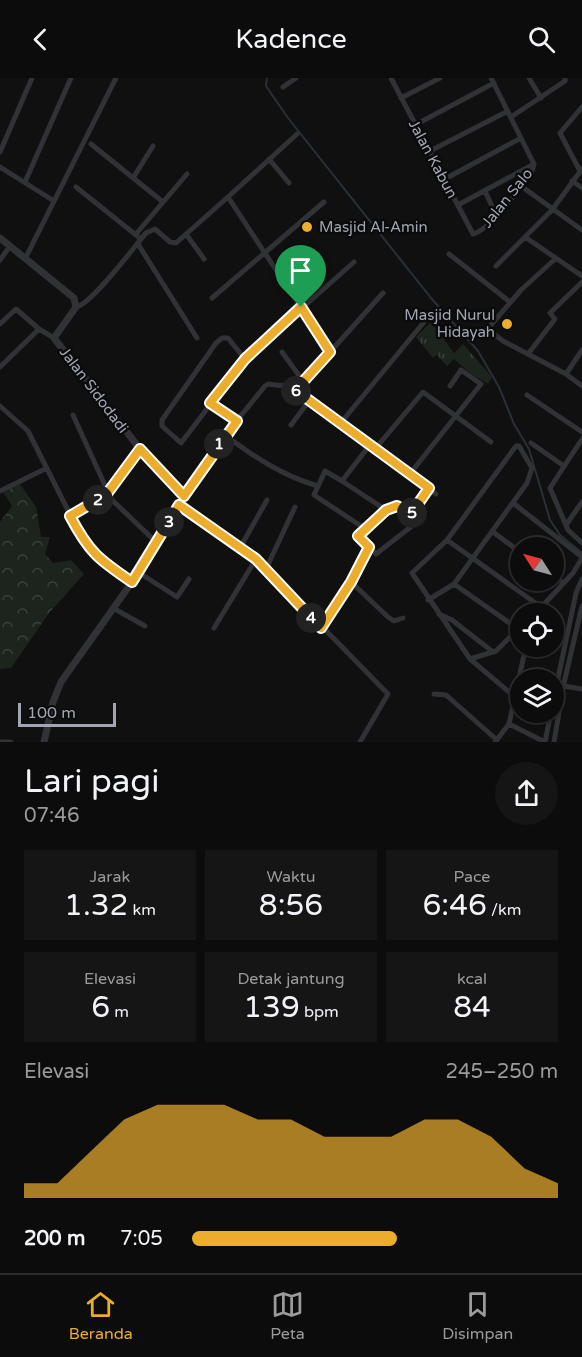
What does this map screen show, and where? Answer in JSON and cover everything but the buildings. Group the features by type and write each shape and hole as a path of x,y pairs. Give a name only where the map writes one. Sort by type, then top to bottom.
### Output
{"street":[{"path":"0,152 32,78"},
{"path":"25,182 71,78"},
{"path":"282,87 296,78"},
{"name":"Jalan Kabun","path":"391,78 473,234 480,232"},
{"path":"401,98 440,78"},
{"path":"529,78 541,98"},
{"path":"428,152 541,98 565,81 565,78"},
{"path":"415,125 492,80 534,164 458,205"},
{"path":"25,259 115,81"},
{"path":"496,266 552,210 581,170 560,134 582,107"},
{"path":"139,239 155,229 172,243 186,234 297,134"},
{"path":"443,180 521,138"},
{"path":"91,144 163,202"},
{"path":"133,178 153,146"},
{"path":"269,159 289,183"},
{"name":"Jalan Salo","path":"480,232 521,186 534,164"},
{"path":"0,168 54,201"},
{"path":"0,238 74,298 76,307 82,306 93,296 139,239 163,202 187,174"},
{"path":"572,181 582,188"},
{"path":"521,186 582,230"},
{"path":"76,187 139,239 197,338"},
{"path":"485,191 496,215"},
{"path":"228,197 330,352"},
{"path":"212,297 324,202"},
{"path":"186,234 204,259"},
{"path":"525,237 582,276"},
{"path":"0,260 10,246"},
{"path":"449,254 510,302"},
{"path":"555,259 510,302 490,326 494,334 503,341 566,374 582,386"},
{"path":"245,359 228,338 222,338 162,420 162,426 181,443 245,359 354,262"},
{"path":"528,354 552,326 555,319 550,313 582,282"},
{"path":"291,387 303,381 383,293"},
{"name":"Jalan Sidodadi","path":"76,307 54,338 140,449 184,496"},
{"path":"0,324 16,309 39,329 54,338"},
{"path":"339,425 424,322"},
{"path":"0,367 39,329"},
{"path":"566,374 582,350"},
{"path":"282,352 303,381"},
{"path":"409,475 481,384 461,370 450,386"},
{"path":"44,742 53,702 61,682 132,582 184,496 225,435 268,384 291,387 339,425 436,494"},
{"path":"375,449 423,392 491,442"},
{"path":"527,395 582,432"},
{"path":"291,425 309,401"},
{"path":"210,403 237,421"},
{"path":"0,406 23,425 86,546 132,582"},
{"path":"73,415 109,495 156,542"},
{"path":"225,435 268,465 301,481 318,486"},
{"path":"582,440 550,488 570,533 582,543"},
{"path":"531,443 564,466"},
{"path":"342,481 369,446"},
{"path":"428,600 454,584 513,503 532,472 523,448 516,446 447,540 412,572 428,600 437,614 470,659 510,693"},
{"path":"70,516 109,495 140,449"},
{"path":"0,491 47,468"},
{"path":"364,528 315,497 326,471 386,510"},
{"path":"411,514 429,488"},
{"path":"241,546 267,500"},
{"path":"566,525 582,502"},
{"path":"513,503 582,557 564,582"},
{"path":"179,505 241,546 256,559 388,694 360,742"},
{"path":"397,506 411,514 417,522 376,554 358,538 364,528 386,510 397,506"},
{"path":"266,569 295,507"},
{"path":"493,532 510,545"},
{"path":"447,540 536,603"},
{"path":"321,628 351,582 369,547"},
{"path":"214,628 256,559"},
{"path":"138,572 177,597 189,579"},
{"path":"558,669 576,594 582,579"},
{"path":"351,582 388,617 394,621 403,618"},
{"path":"454,584 510,622"},
{"path":"546,603 556,591"},
{"path":"582,606 564,684 582,689"},
{"path":"113,608 145,626"},
{"path":"437,614 459,626 493,652"},
{"path":"450,632 459,626"},
{"path":"470,659 493,652 510,636"},
{"path":"434,694 446,695 496,741 510,720"},
{"path":"509,724 545,742 549,723"},
{"path":"554,742 557,723"},
{"path":"0,742 11,742"}],"green space":[{"path":"431,322 454,353 463,344 492,377 488,384 470,373 454,359 447,366 436,354 433,358 416,337"},
{"path":"20,484 36,507 41,537 50,537 45,554 53,563 71,560 84,574 49,613 11,668 0,669 0,522 12,506 3,492"}],"waterway":[{"path":"267,78 266,86 288,118 431,298 478,351 499,387 514,424 529,449 550,520 560,535 582,553"}],"place":[{"name":"Masjid Al-Amin","path":"307,227"},
{"name":"Masjid Nurul Hidayah","path":"507,324"}],"route":[{"path":"301,307 330,352 300,385 291,387 339,425 429,488 411,514 397,506 390,507 364,528 358,538 369,547 351,582 321,628 241,546 179,505 132,582 86,546 70,516 106,495 140,449 184,496 237,421 210,403 239,365 301,307"}]}
